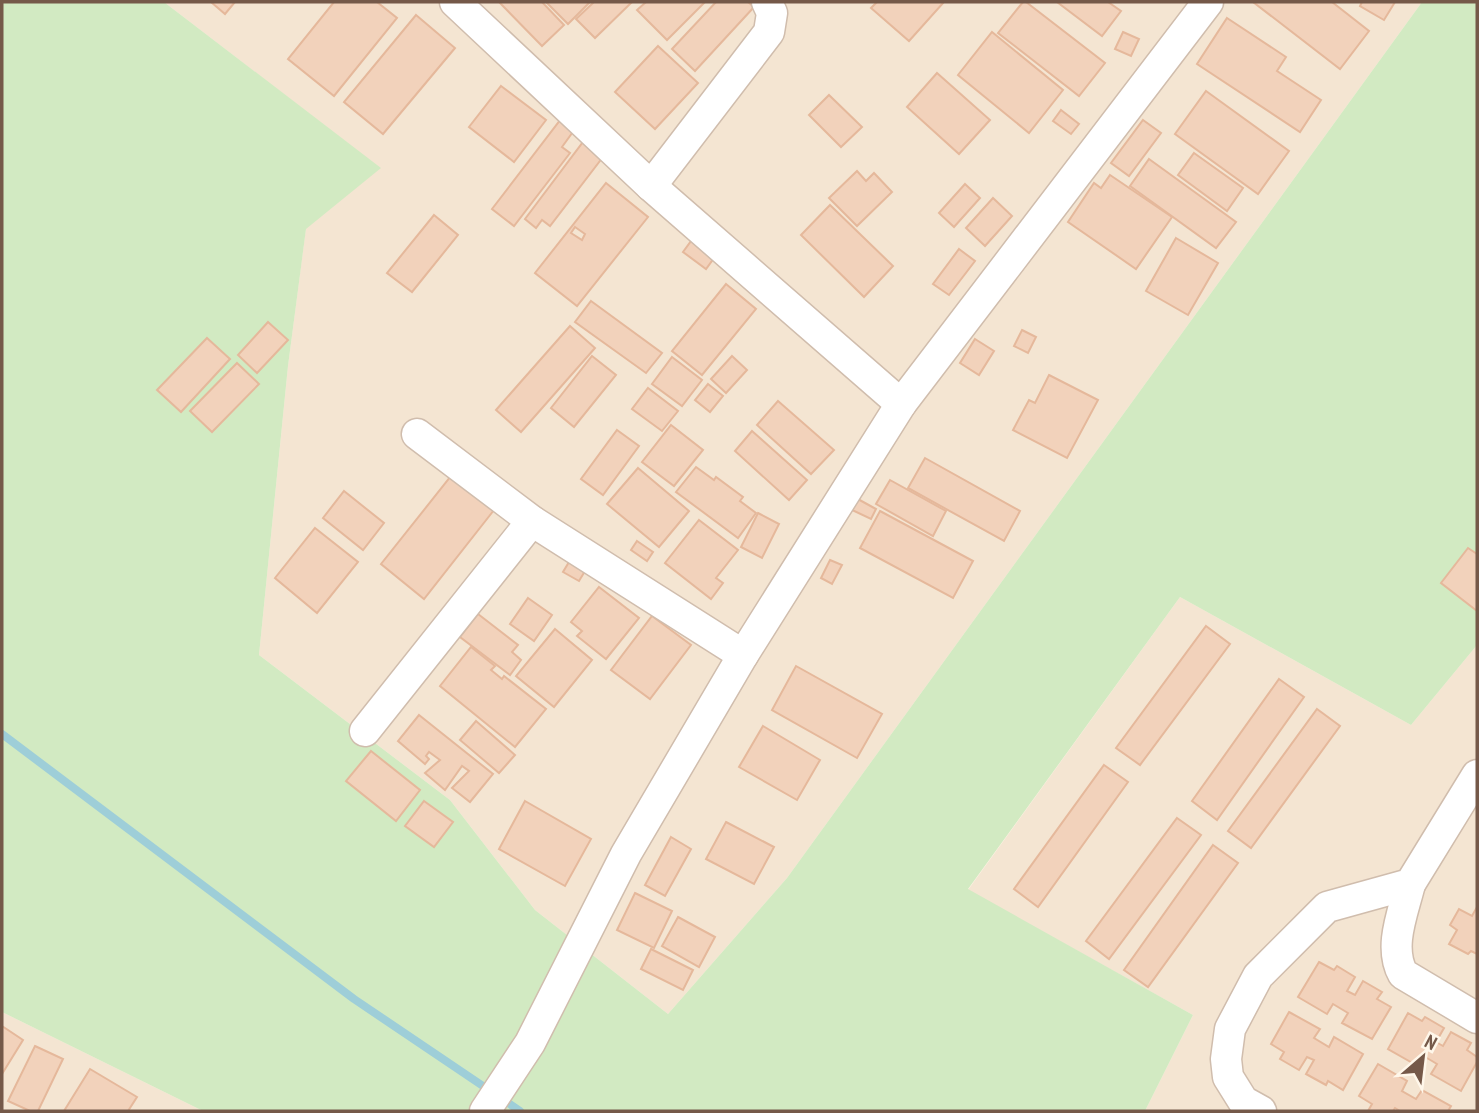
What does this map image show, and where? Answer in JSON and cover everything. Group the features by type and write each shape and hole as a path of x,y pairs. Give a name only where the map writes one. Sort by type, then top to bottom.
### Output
{"street":[{"path":"455,2 651,186 901,404"},
{"path":"651,186 769,32 772,13 767,2"},
{"path":"485,1111 530,1043 626,854 743,656 901,404 1208,2"},
{"path":"417,434 532,522 743,656"},
{"path":"365,731 532,522"},
{"path":"1477,775 1469,805 1410,884 1395,950 1397,963 1403,974 1477,1018"},
{"path":"1261,1111 1243,1101 1228,1077 1226,1059 1230,1029 1258,976 1327,907 1410,884"}],"shaded area":[{"path":"164,2 1422,2 787,878 668,1014 535,910 450,800 259,655 288,366 306,228 380,168"},
{"path":"1180,597 1411,725 1477,645 1477,1111 1145,1111 1193,1015 968,890"},
{"path":"2,1012 203,1111 2,1111"}],"green space":[{"path":"2,2 164,2 381,168 306,229 288,366 259,655 450,800 535,910 668,1014 787,878 1422,2 1477,2 1477,645 1411,725 1180,597 968,889 1193,1015 1145,1111 203,1111 2,1012"}],"building":[{"path":"211,2 235,2 225,14"},
{"path":"334,2 377,2 397,18 334,96 288,59"},
{"path":"499,2 542,2 564,25 542,46"},
{"path":"546,2 590,2 568,24"},
{"path":"594,2 632,2 595,38 576,19"},
{"path":"646,2 705,2 667,40 637,10"},
{"path":"716,2 748,2 754,7 695,71 672,49"},
{"path":"877,2 944,2 909,41 871,8"},
{"path":"1023,2 1105,63 1079,96 998,33"},
{"path":"1057,2 1108,2 1121,11 1102,36"},
{"path":"1253,2 1332,2 1369,31 1340,69"},
{"path":"1362,2 1395,2 1384,20 1360,6"},
{"path":"416,15 455,48 383,134 344,102"},
{"path":"1227,18 1286,57 1277,71 1321,100 1300,132 1197,64"},
{"path":"992,32 1063,90 1029,133 958,75"},
{"path":"1123,32 1139,39 1131,56 1115,49"},
{"path":"658,46 698,83 655,129 615,92"},
{"path":"937,73 990,120 959,154 907,107"},
{"path":"501,86 546,120 514,162 469,127"},
{"path":"1206,91 1289,151 1258,194 1175,134"},
{"path":"829,95 862,127 841,147 809,115"},
{"path":"1061,110 1079,124 1071,134 1053,121"},
{"path":"561,119 575,129 562,147 570,153 514,226 492,209"},
{"path":"1143,120 1161,133 1129,176 1111,163"},
{"path":"586,138 606,153 550,226 542,220 536,228 525,219"},
{"path":"1194,153 1243,188 1227,211 1178,175"},
{"path":"1149,159 1236,222 1216,248 1130,186"},
{"path":"857,171 866,181 874,173 892,192 857,226 829,198"},
{"path":"1110,175 1172,217 1136,269 1068,222 1094,183 1101,188"},
{"path":"606,183 648,217 577,306 535,273","holes":["575,227 585,234 582,240 571,233"]},
{"path":"965,184 980,198 954,227 939,213"},
{"path":"993,198 1012,216 985,246 966,228"},
{"path":"830,205 893,266 864,297 801,235"},
{"path":"434,215 458,235 412,292 387,273"},
{"path":"694,237 717,254 706,269 683,252"},
{"path":"1176,238 1218,263 1188,315 1146,291"},
{"path":"959,249 975,261 949,295 933,284"},
{"path":"726,284 756,309 702,375 672,351"},
{"path":"591,301 662,353 646,373 575,322"},
{"path":"268,322 288,340 257,373 238,355"},
{"path":"570,326 595,348 521,432 496,410"},
{"path":"1022,330 1036,337 1028,353 1014,346"},
{"path":"207,338 230,359 181,412 157,390"},
{"path":"975,339 994,351 979,375 960,363"},
{"path":"592,356 616,375 574,427 551,408"},
{"path":"732,356 747,370 726,393 711,379"},
{"path":"672,357 702,380 682,406 652,384"},
{"path":"237,363 259,384 212,432 190,411"},
{"path":"1049,375 1098,400 1067,458 1013,430 1029,400 1035,403"},
{"path":"708,384 723,396 710,412 695,400"},
{"path":"648,388 678,411 662,431 632,409"},
{"path":"778,401 834,450 811,474 757,425"},
{"path":"671,425 703,450 674,486 642,462"},
{"path":"617,430 639,446 603,495 581,479"},
{"path":"752,431 807,480 789,500 735,451"},
{"path":"925,458 1020,511 1004,541 908,488"},
{"path":"696,467 714,480 716,477 743,497 740,501 756,513 738,538 676,492"},
{"path":"638,468 689,511 659,547 607,504"},
{"path":"451,476 494,510 424,599 381,564"},
{"path":"890,480 946,511 933,536 876,504"},
{"path":"344,491 384,523 363,550 323,518"},
{"path":"856,498 876,509 871,519 850,509"},
{"path":"880,511 973,561 953,598 860,548"},
{"path":"758,513 779,524 762,558 741,547"},
{"path":"699,520 738,550 716,578 723,583 711,599 665,563"},
{"path":"315,528 358,562 317,613 275,578"},
{"path":"637,541 653,552 647,561 631,550"},
{"path":"1468,548 1477,554 1477,611 1441,583"},
{"path":"575,552 591,561 579,581 563,572"},
{"path":"830,560 842,565 832,584 821,578"},
{"path":"599,587 639,618 606,659 577,636 582,631 571,622"},
{"path":"528,598 552,615 534,641 510,624"},
{"path":"478,614 518,645 512,652 521,660 510,675 460,637"},
{"path":"652,616 691,645 650,699 611,670"},
{"path":"1206,626 1230,644 1140,765 1116,748"},
{"path":"555,629 592,660 554,707 516,676"},
{"path":"471,647 495,666 491,670 502,679 504,676 546,709 515,747 440,686"},
{"path":"796,666 882,714 857,758 772,710"},
{"path":"1279,679 1304,697 1217,820 1192,801"},
{"path":"1317,709 1340,726 1251,848 1228,831"},
{"path":"419,715 493,774 470,802 452,788 469,771 462,766 445,790 425,773 440,760 429,752 426,756 429,759 425,764 398,741"},
{"path":"476,721 515,755 499,773 460,740"},
{"path":"763,726 820,760 797,800 739,767"},
{"path":"371,751 420,790 396,821 346,781"},
{"path":"1104,765 1128,782 1038,907 1014,889"},
{"path":"424,801 453,822 434,847 405,826"},
{"path":"525,801 591,839 565,886 499,849"},
{"path":"1177,818 1201,835 1109,959 1086,941"},
{"path":"726,822 774,847 754,884 706,859"},
{"path":"671,837 691,849 665,896 645,885"},
{"path":"1213,845 1238,863 1148,987 1124,970"},
{"path":"635,893 672,911 654,948 617,930"},
{"path":"1477,907 1477,954 1471,951 1468,954 1449,944 1457,930 1450,925 1459,909 1472,916"},
{"path":"678,917 715,937 699,967 662,946"},
{"path":"651,949 693,970 683,990 641,969"},
{"path":"1319,962 1334,970 1337,966 1355,977 1347,991 1355,995 1363,981 1382,992 1377,999 1391,1007 1372,1039 1342,1023 1348,1013 1333,1004 1327,1014 1298,997"},
{"path":"1289,1012 1320,1029 1314,1038 1329,1047 1334,1037 1363,1054 1343,1090 1328,1081 1326,1085 1306,1074 1314,1060 1307,1057 1299,1070 1280,1059 1284,1052 1271,1044"},
{"path":"1408,1013 1422,1021 1425,1017 1444,1028 1436,1042 1443,1046 1451,1032 1471,1043 1467,1050 1477,1057 1477,1062 1461,1091 1431,1074 1437,1064 1422,1055 1416,1065 1388,1049"},
{"path":"2,1026 23,1040 2,1074"},
{"path":"35,1046 63,1059 38,1111 30,1111 8,1101"},
{"path":"1378,1064 1407,1081 1402,1091 1416,1099 1422,1090 1451,1106 1448,1111 1400,1111 1395,1108 1393,1111 1368,1111 1372,1104 1359,1096"},
{"path":"90,1069 137,1097 128,1111 64,1111"}],"waterway":[{"path":"2,734 354,999 520,1111"}]}
